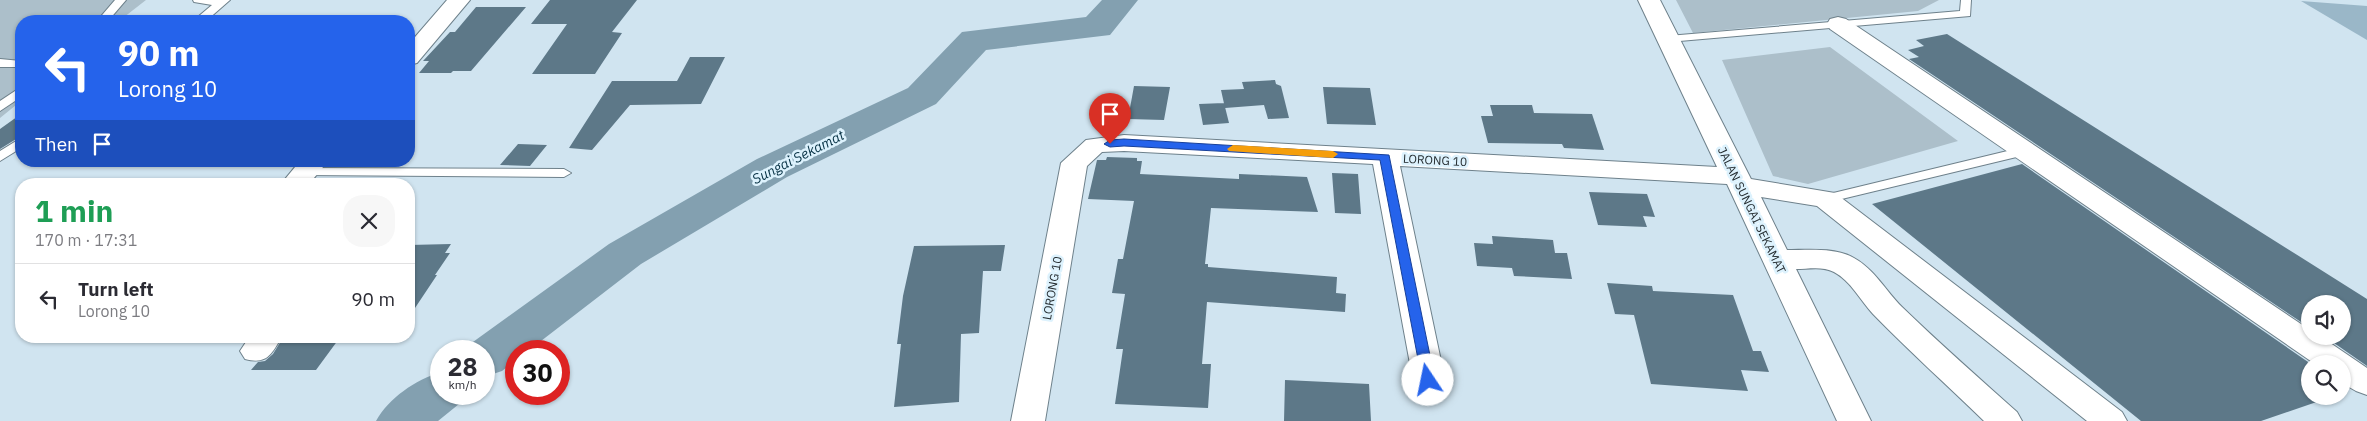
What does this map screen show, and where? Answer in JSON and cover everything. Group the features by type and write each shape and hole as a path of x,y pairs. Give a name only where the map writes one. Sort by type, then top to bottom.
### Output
{"street":[{"path":"415,51 460,0"},
{"name":"JALAN SUNGAI SEKAMAT","path":"1648,0 1777,260 1854,421"},
{"path":"1838,24 2325,355"},
{"name":"LORONG 10","path":"1028,421 1074,163 1095,145 1124,142 1385,157 1738,181 1825,199"},
{"path":"1385,157 1428,380"},
{"path":"1825,199 2110,421"},
{"path":"1777,260 1821,259 1843,264 1859,276 1878,301 1900,323 2005,421"},
{"path":"2351,372 2367,383"}],"lane":[{"path":"107,15 121,0"},
{"path":"198,0 222,2"},
{"path":"1668,39 1966,14 1966,0"},
{"path":"206,15 222,2"},
{"path":"0,63 15,64"},
{"path":"0,107 15,96"},
{"path":"0,157 15,146"},
{"path":"1825,199 2024,151"},
{"path":"304,172 564,173"}],"shaded area":[{"path":"0,0 146,0 127,15 15,15 15,106 0,118"},
{"path":"1676,0 1939,0 1918,11 1693,33"},
{"path":"2301,1 2367,6 2367,40"},
{"path":"1830,47 1958,141 1808,184 1773,176 1722,60"}],"building":[{"path":"550,0 637,0 612,32 622,33 595,74 532,74 567,24 531,24"},
{"path":"476,7 526,7 471,71 419,73 429,61 423,61 450,32 455,32"},
{"path":"1947,34 2367,299 2367,366 2337,345 2351,345 2351,295 2301,295 2301,322 1909,59 1919,57 1908,50 1924,46 1916,40"},
{"path":"690,57 725,57 701,104 630,105 592,150 569,148 612,81 677,81"},
{"path":"1275,80 1276,84 1281,86 1289,118 1268,119 1264,105 1225,108 1221,90 1244,89 1242,82"},
{"path":"1134,86 1170,87 1164,120 1128,119"},
{"path":"1323,87 1370,88 1376,125 1327,124"},
{"path":"1224,103 1229,123 1203,125 1199,104"},
{"path":"1490,105 1532,105 1534,113 1592,114 1604,150 1564,148 1562,144 1488,143 1481,116 1493,116"},
{"path":"15,118 15,140 0,149 0,129"},
{"path":"518,144 547,145 530,166 500,165"},
{"path":"1107,157 1137,158 1137,161 1142,161 1140,174 1239,179 1239,174 1307,177 1318,212 1211,208 1205,264 1208,264 1208,267 1337,277 1336,293 1346,294 1345,312 1207,302 1202,364 1211,364 1208,408 1115,404 1123,349 1116,349 1125,294 1112,293 1118,259 1123,259 1134,201 1088,199 1097,160 1106,160"},
{"path":"2022,164 2301,357 2301,405 2308,405 2261,421 2141,421 1872,204"},
{"path":"1332,173 1358,174 1361,214 1335,213"},
{"path":"1589,192 1647,194 1655,217 1643,216 1647,227 1598,225"},
{"path":"1492,236 1553,240 1555,253 1567,253 1572,279 1514,276 1512,268 1477,266 1474,243 1493,244"},
{"path":"451,244 445,253 450,253 415,308 415,245"},
{"path":"1005,245 1001,271 983,271 979,333 961,334 959,402 894,407 901,344 897,344 903,296 914,246"},
{"path":"1607,283 1652,286 1653,291 1733,295 1753,351 1761,351 1769,372 1741,370 1748,391 1651,384 1634,315 1615,314"},
{"path":"280,343 336,343 316,370 251,370 258,362 265,361 273,354"},
{"path":"1285,380 1369,384 1371,421 1284,421"}],"waterway":[{"name":"Sungai Sekamat","path":"495,351 625,254 772,168 922,96 975,40 1097,27 1121,0"},
{"name":"Sungai Sekamat","path":"402,421 430,399"}],"slow traffic":[{"path":"1233,149 1333,154"}],"route":[{"path":"1110,144 1124,142 1385,157 1428,380"}]}
